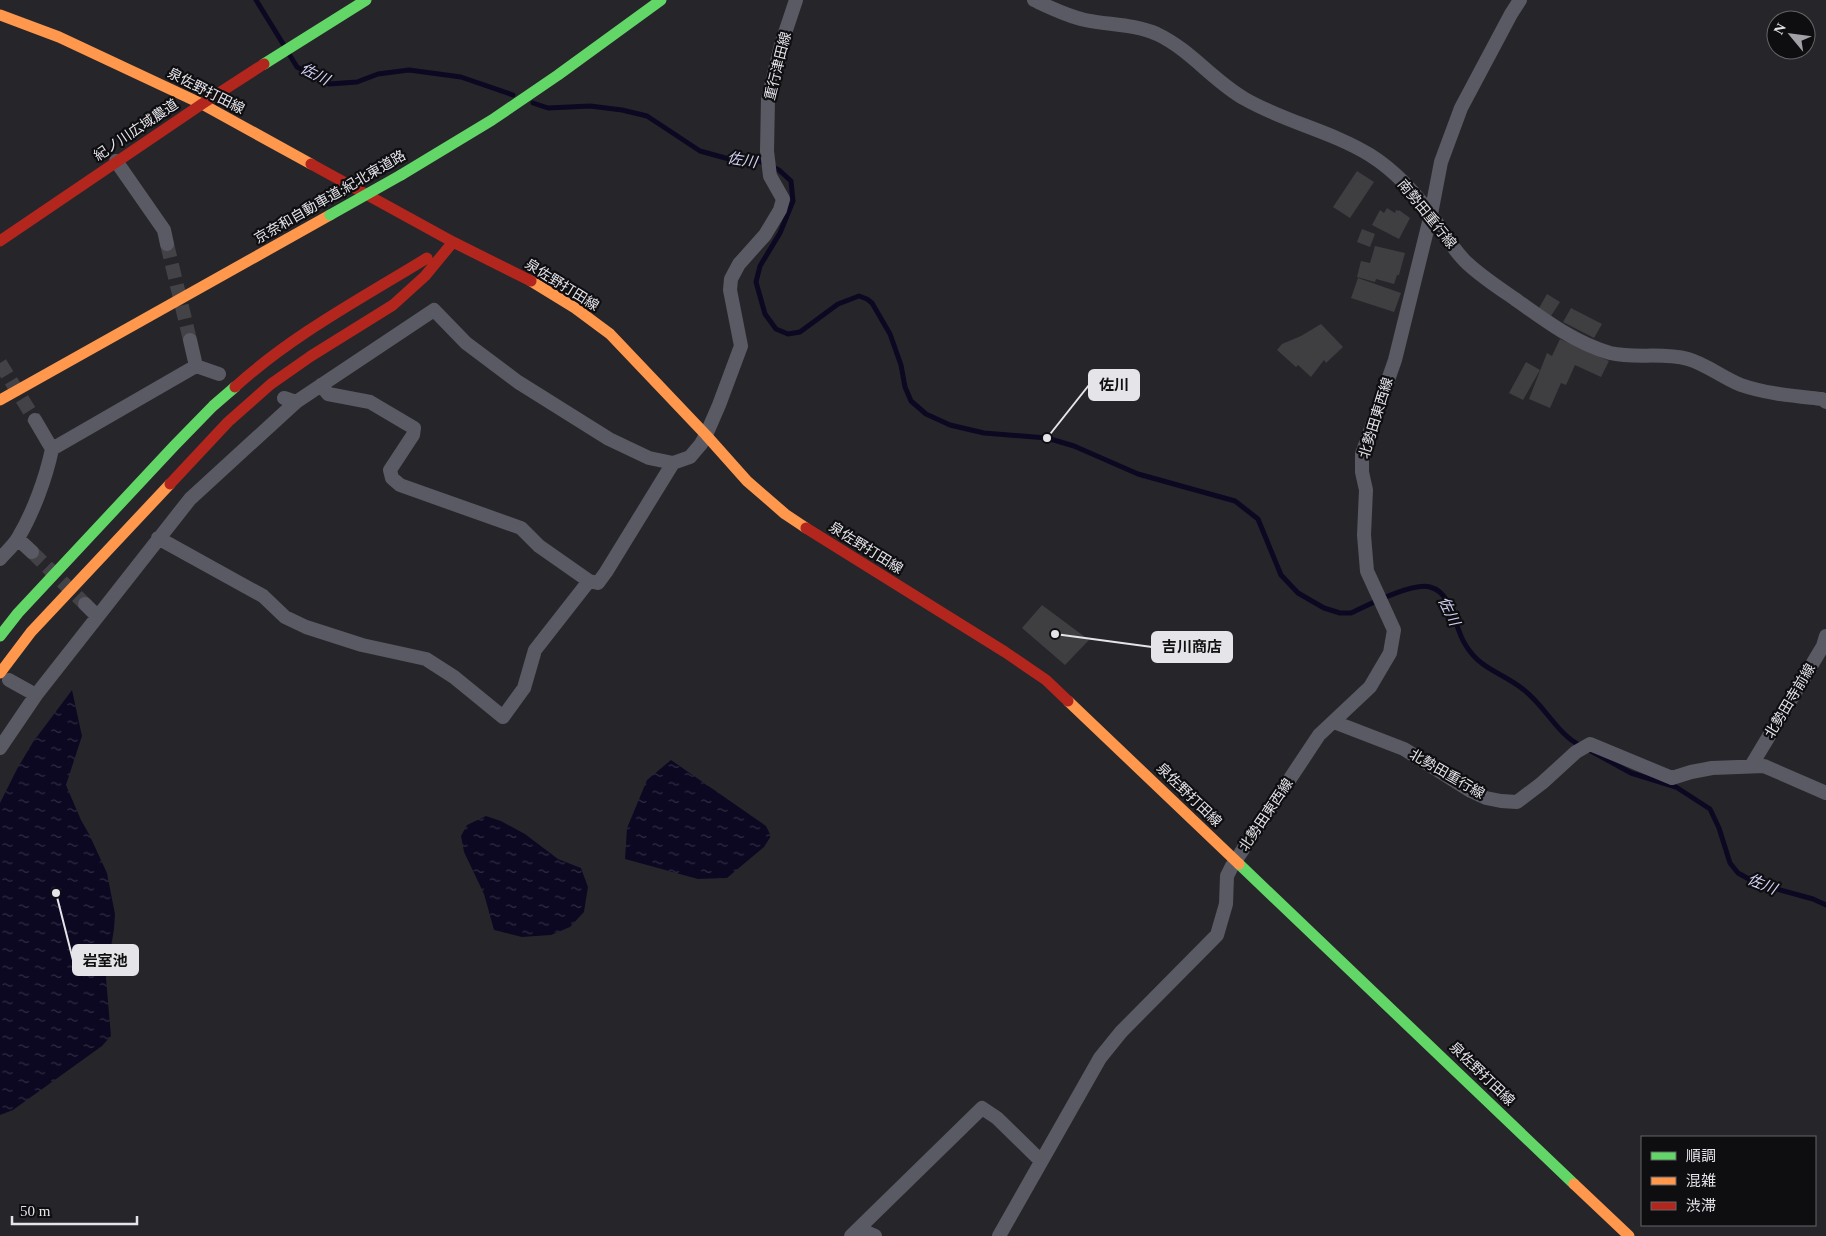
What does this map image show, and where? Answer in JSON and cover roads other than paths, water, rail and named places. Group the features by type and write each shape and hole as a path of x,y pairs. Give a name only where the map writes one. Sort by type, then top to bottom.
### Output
{"main road":[{"name":"紀ノ川広域農道","path":"0,241 202,104 366,0"},
{"name":"京奈和自動車道;紀北東道路","path":"0,400 401,175 492,120 558,75 661,0"},
{"name":"泉佐野打田線","path":"0,15 59,37 202,104 453,242 525,278 575,308 610,334 747,481 785,514 1005,652 1046,680 1629,1236"},
{"path":"51,358 205,275 290,238"},
{"path":"0,636 18,613 174,446 213,406 252,372 293,341 453,242"},
{"path":"5,676 31,632 228,422 271,384 311,356 393,305 425,276 453,242"},
{"path":"0,413 132,327"}],"street":[{"name":"重行津田線","path":"706,435 741,346 730,290 731,279 739,264 765,235 780,210 783,199 770,176 767,151 768,100 796,0"},
{"name":"南勢田重行線","path":"1034,0 1067,15 1085,20 1138,28 1156,34 1180,47 1217,79 1244,99 1347,143 1372,156 1407,186 1472,268 1551,324 1589,345 1611,353 1630,356 1672,356 1690,359 1740,384 1770,393 1822,399 1826,402"},
{"name":"北勢田東西線","path":"999,1236 1100,1058 1121,1032 1217,934 1226,904 1228,876 1236,861 1319,735 1370,686 1390,653 1394,630 1387,611 1367,571 1364,535 1366,490 1362,472 1362,454 1395,360 1431,214 1441,162 1461,108 1520,0"},
{"path":"116,161 164,230 167,244"},
{"path":"0,748 36,695 190,499 290,400 321,385 434,310 466,343 518,382 609,439 649,458 673,463 690,457 706,435"},
{"path":"190,340 196,366"},
{"path":"52,450 196,366 219,374"},
{"path":"321,385 328,394 370,402 414,428 413,435 390,470 392,478 400,485 521,528 539,546 589,582 598,583 606,572 673,463"},
{"path":"0,558 18,539 32,510 49,464 52,450 35,420"},
{"path":"158,538 263,596 285,617 306,627 362,645 426,659 454,677 503,717 524,688 535,650 589,582"},
{"path":"18,539 32,552"},
{"path":"85,604 97,616"},
{"name":"北勢田寺前線","path":"1751,766 1823,646 1826,636"},
{"path":"5,676 36,695"},
{"name":"北勢田重行線","path":"1334,722 1404,749 1471,791 1486,798 1501,801 1517,802 1542,783 1576,752 1590,744 1672,778 1698,770 1751,766"},
{"path":"1751,766 1764,766 1826,793"},
{"path":"855,1232 982,1108 997,1118 1041,1161"},
{"path":"855,1232 876,1236"}],"water":[{"path":"72,690 82,736 66,785 107,873 115,914 106,978 111,1036 102,1046 13,1110 0,1115 0,803 33,742"},
{"path":"671,760 766,826 771,836 764,847 727,878 698,879 625,859 627,828 647,780"},
{"path":"486,816 501,821 525,834 558,859 581,868 588,887 584,912 570,927 551,935 522,937 494,930 484,894 464,852 461,836 467,825"}],"waterway":[{"name":"佐川","path":"256,0 285,47"},
{"name":"佐川","path":"289,54 297,67 329,84 357,82 378,74 409,70 461,77 513,95"},
{"name":"佐川","path":"533,103 548,108 590,106 622,110 647,116 700,151 729,159 759,161 779,170 791,181 793,201 780,233 760,266 756,282 765,314 776,329 788,334 800,332 838,304 859,296 867,299 872,303 890,334 901,365 905,387 911,401 926,414 950,425 984,433 1047,438 1074,446 1138,474 1235,501 1258,519 1281,575 1298,593 1324,608 1340,613 1351,613 1390,595 1413,588 1422,586 1438,590 1444,596 1452,611 1461,637 1477,660 1524,690 1565,734 1581,746"},
{"name":"佐川","path":"1589,750 1631,773 1676,787 1710,809 1719,828 1730,863 1738,873 1758,884 1813,899 1826,905"}],"tunnel":[{"path":"167,244 190,340"},
{"path":"0,363 35,420"},
{"path":"32,552 85,604"}],"place":[{"name":"佐川","path":"1047,438"},
{"name":"吉川商店","path":"1055,634"},
{"name":"岩室池","path":"56,893"}]}
